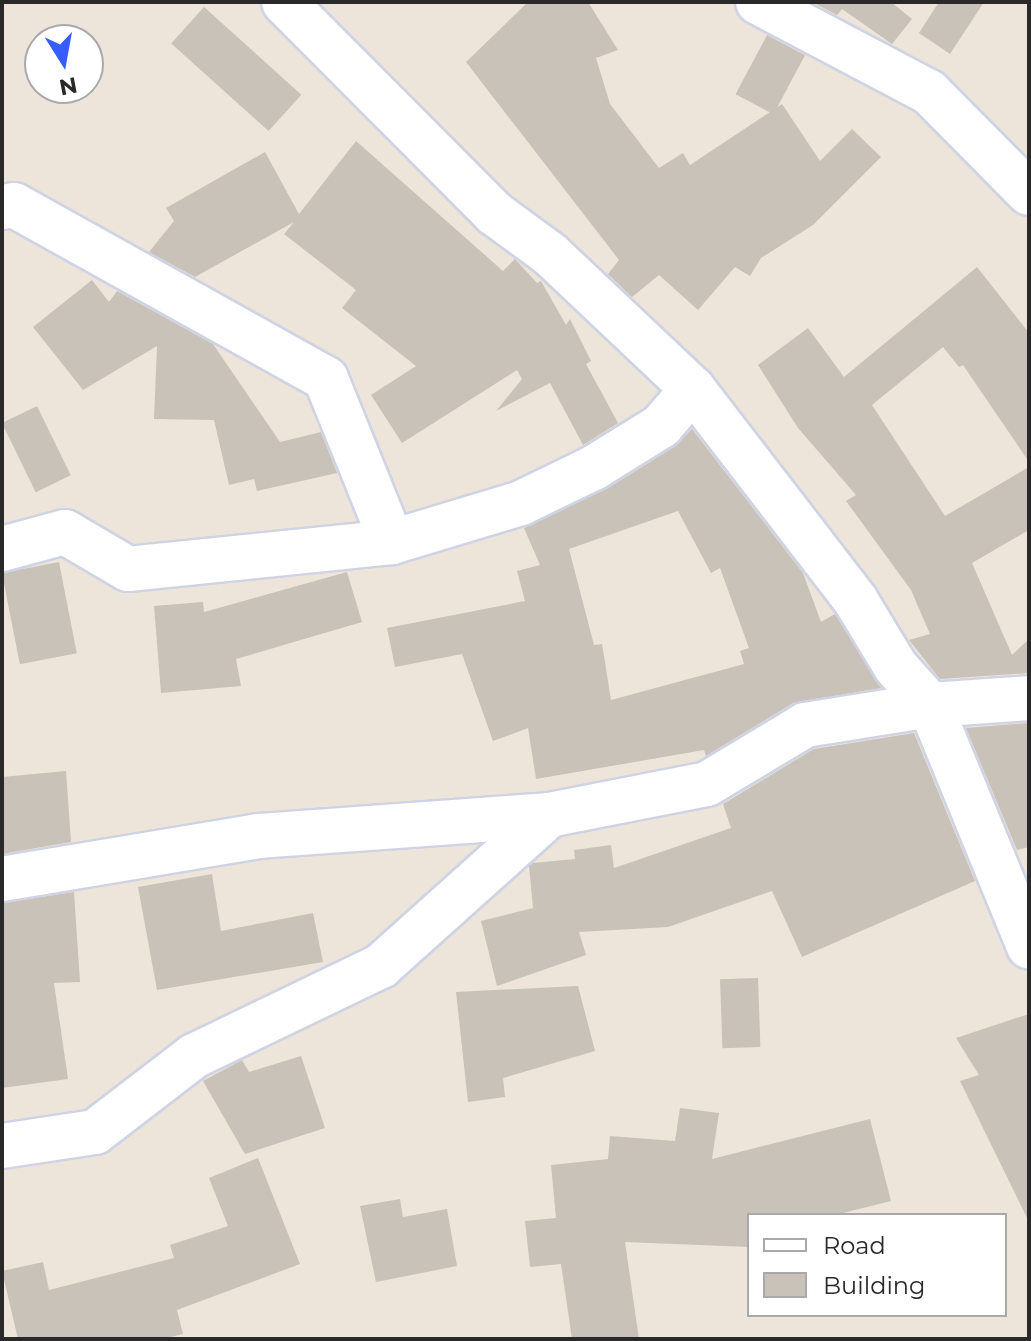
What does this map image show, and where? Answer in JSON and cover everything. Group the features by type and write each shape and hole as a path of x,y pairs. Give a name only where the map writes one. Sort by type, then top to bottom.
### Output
{"street":[{"path":"284,2 494,213 550,254 693,389 856,601 896,667 930,705 1029,946"},
{"path":"758,2 929,92 1029,193"},
{"path":"2,207 14,205 326,379 392,542"},
{"path":"2,549 65,532 128,569 392,542 521,503 595,467 661,426 693,389"},
{"path":"2,879 258,836 549,815 707,784 805,725 930,705 1029,698"},
{"path":"2,1146 95,1132 194,1056 381,966 549,815"}],"building":[{"path":"528,2 588,2 618,50 596,58 610,104 659,168 683,153 690,165 782,104 820,161 852,129 881,157 813,225 761,258 750,276 735,267 698,310 659,275 632,297 608,274 619,260 466,62"},
{"path":"812,2 891,2 912,19 892,44 842,9 837,15"},
{"path":"939,2 984,2 950,54 919,33"},
{"path":"204,7 301,95 269,131 171,43"},
{"path":"767,35 805,55 774,114 736,94"},
{"path":"356,141 503,271 515,259 537,283 541,281 566,325 570,319 591,361 586,364 618,423 583,445 550,383 496,411 522,379 517,370 402,443 371,395 416,366 342,308 356,290 284,234 294,222 195,277 149,252 174,221 166,208 265,152 299,214"},
{"path":"977,267 1029,333 1029,462 963,365 959,367 943,347 872,405 945,516 1029,467 1029,530 972,563 1012,655 1029,639 1029,673 940,679 909,640 930,634 911,590 846,501 856,495 798,428 758,365 808,328 844,377"},
{"path":"92,280 109,302 117,291 213,344 280,442 321,432 337,473 257,491 254,479 229,485 214,420 154,419 157,346 83,390 33,327"},
{"path":"37,406 71,475 36,492 2,423"},
{"path":"692,429 803,573 821,622 835,614 881,688 793,703 706,756 704,750 536,779 528,728 493,741 462,654 395,667 387,628 525,601 517,571 540,565 524,528 608,488 674,447","holes":["678,511 711,573 720,568 749,648 740,651 744,664 611,700 602,644 594,645 569,549"]},
{"path":"59,562 77,653 20,664 2,573"},
{"path":"347,572 362,622 236,659 241,686 161,693 154,606 203,602 204,612"},
{"path":"1029,723 1029,847 1017,850 966,728"},
{"path":"914,733 975,881 802,957 772,891 668,927 579,932 586,955 497,986 481,921 533,908 529,866 533,863 575,859 574,850 611,845 614,868 731,828 723,804 814,749"},
{"path":"66,771 71,842 2,854 2,777"},
{"path":"212,874 221,931 313,913 323,962 157,990 138,887"},
{"path":"74,892 80,982 54,983 68,1079 2,1088 2,903"},
{"path":"758,978 760,1047 722,1048 720,979"},
{"path":"578,986 595,1051 503,1078 505,1097 468,1102 456,992"},
{"path":"1029,1014 1029,1222 960,1081 979,1075 956,1038"},
{"path":"301,1056 325,1128 245,1154 203,1081 242,1060 249,1072"},
{"path":"680,1108 719,1113 712,1159 870,1119 891,1201 843,1213 747,1213 747,1247 625,1242 639,1339 572,1339 561,1264 530,1267 525,1221 556,1218 551,1165 608,1159 610,1136 675,1141"},
{"path":"258,1158 300,1264 177,1310 183,1334 162,1339 18,1339 2,1271 43,1262 49,1290 174,1258 170,1245 228,1226 209,1178"},
{"path":"400,1199 403,1217 447,1209 457,1266 376,1282 360,1206"}]}
